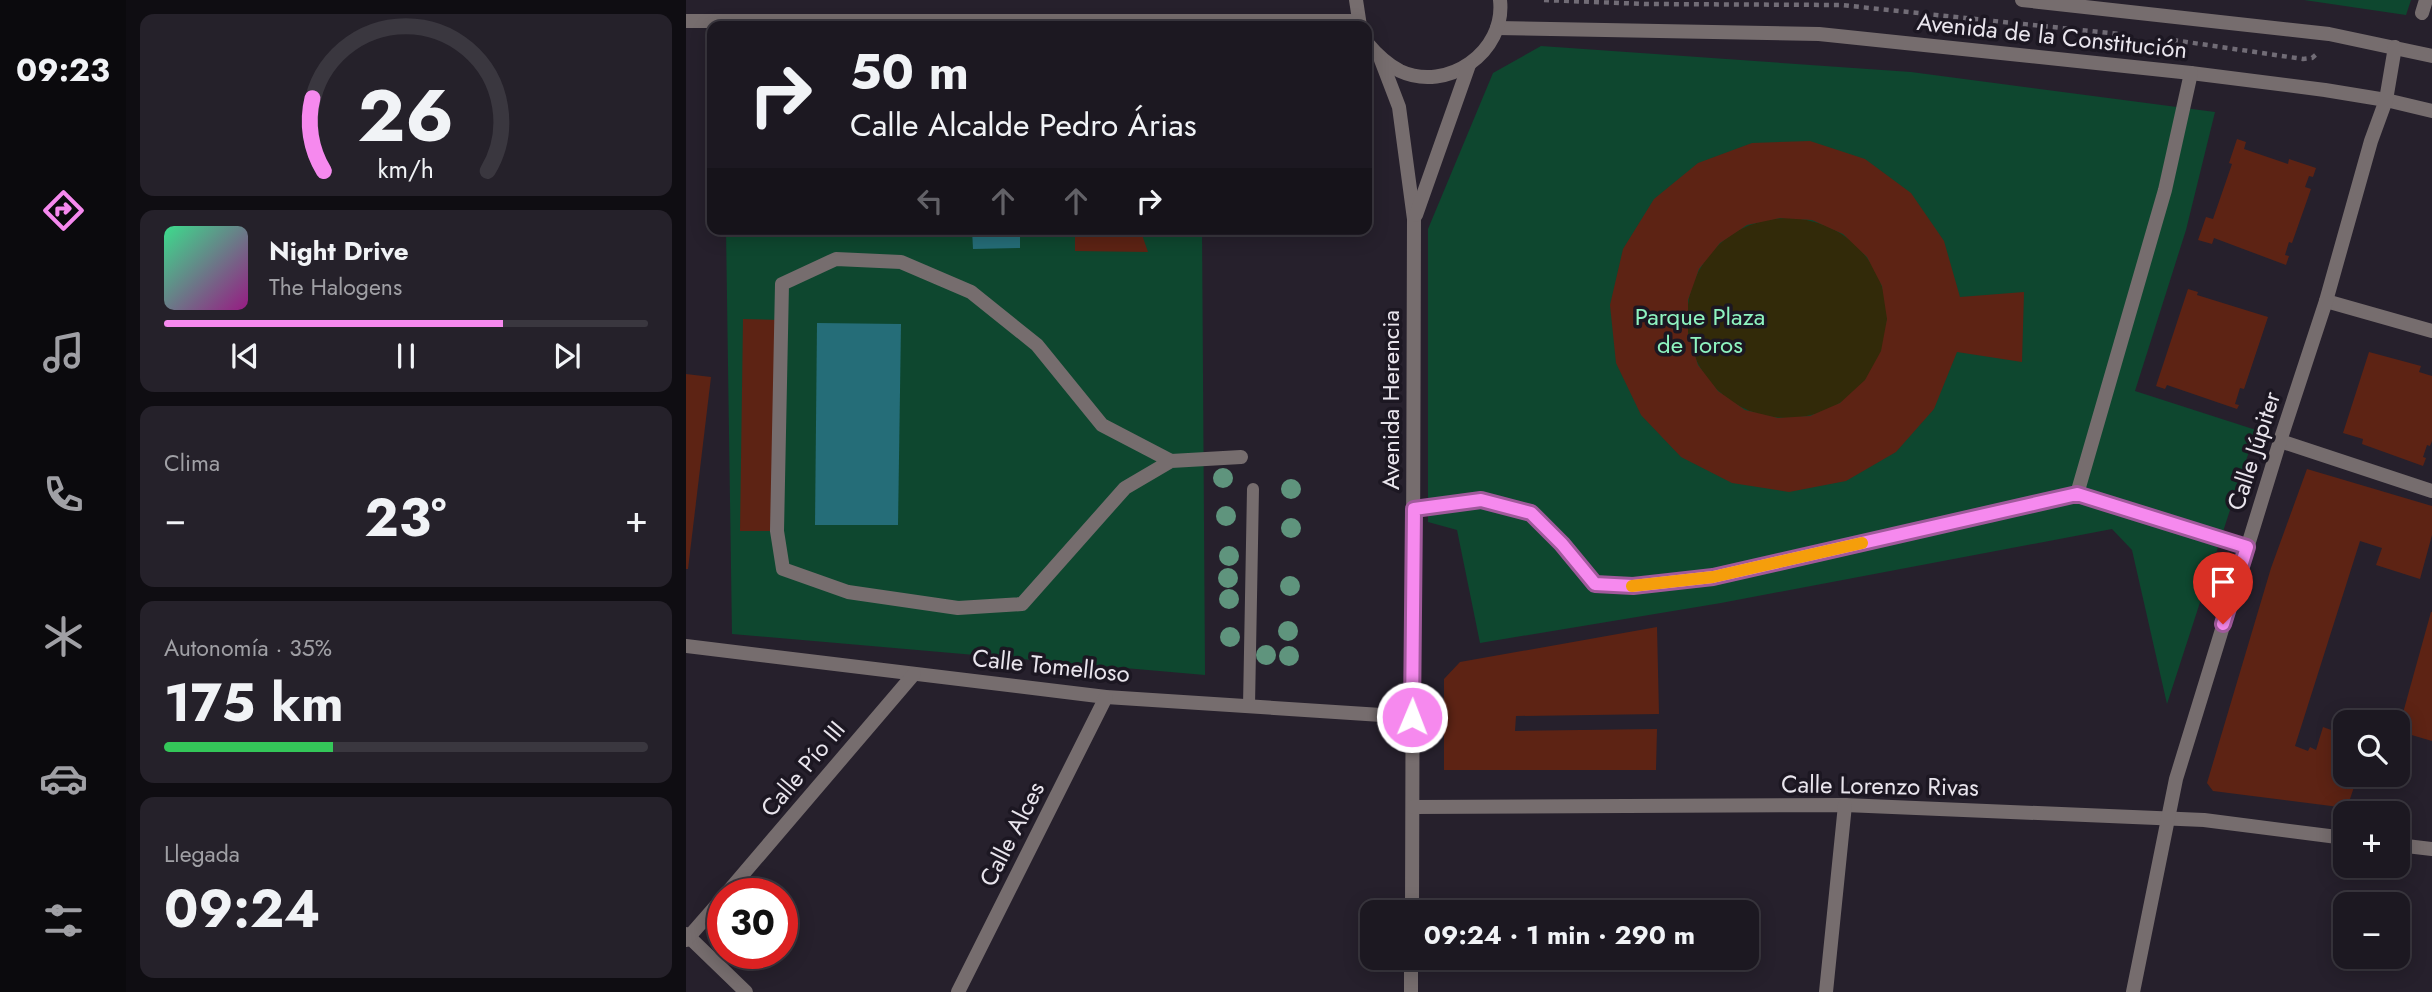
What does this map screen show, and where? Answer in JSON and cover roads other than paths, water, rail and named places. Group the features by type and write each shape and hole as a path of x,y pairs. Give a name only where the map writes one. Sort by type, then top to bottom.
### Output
{"street":[{"path":"1356,0 1359,21"},
{"path":"1414,219 1469,65 1481,55 1497,28 1500,0"},
{"name":"Avenida de la Constitución","path":"2022,0 2321,33 2432,56"},
{"path":"686,21 707,21"},
{"name":"Avenida de la Constitución","path":"1497,28 1819,34 2191,73 2386,100 2432,111"},
{"name":"Calle Júpiter","path":"2133,992 2176,779 2326,301 2371,141 2386,100 2395,47"},
{"name":"Avenida Herencia","path":"1372,49 1381,60 1399,107 1414,219 1412,900"},
{"name":"Avenida Herencia","path":"1381,60 1402,72 1424,77 1448,74 1469,65"},
{"path":"2077,494 2165,190 2191,73"},
{"path":"1171,461 1102,425 1037,345 971,292 901,262 888,261 836,259 782,284 777,531 783,569 848,592 958,608 1022,604 1125,488 1171,461 1241,457"},
{"path":"2326,301 2432,331"},
{"path":"2280,441 2432,491"},
{"path":"1414,509 1481,500 1531,513 1562,544 1595,584 1633,586 1713,577 2077,494 2247,547"},
{"name":"Calle Tomelloso","path":"686,646 1106,697 1412,717"},
{"name":"Calle Pío III","path":"739,878 914,674"},
{"name":"Calle Alces","path":"958,992 1106,697"},
{"path":"1826,992 1845,805"},
{"name":"Calle Lorenzo Rivas","path":"1413,807 1845,805 2204,820 2333,836"},
{"path":"2410,846 2432,849"},
{"name":"Calle Pío III","path":"687,937 707,915"},
{"path":"687,937 747,992"},
{"path":"1411,970 1411,992"}],"lane":[{"path":"1249,706 1253,489"}],"water":[{"path":"972,235 1020,235 1020,248 973,249"},
{"path":"817,323 901,324 898,525 815,525"}],"park label":[{"name":"Parque Plaza de Toros","path":"1700,331"}]}
